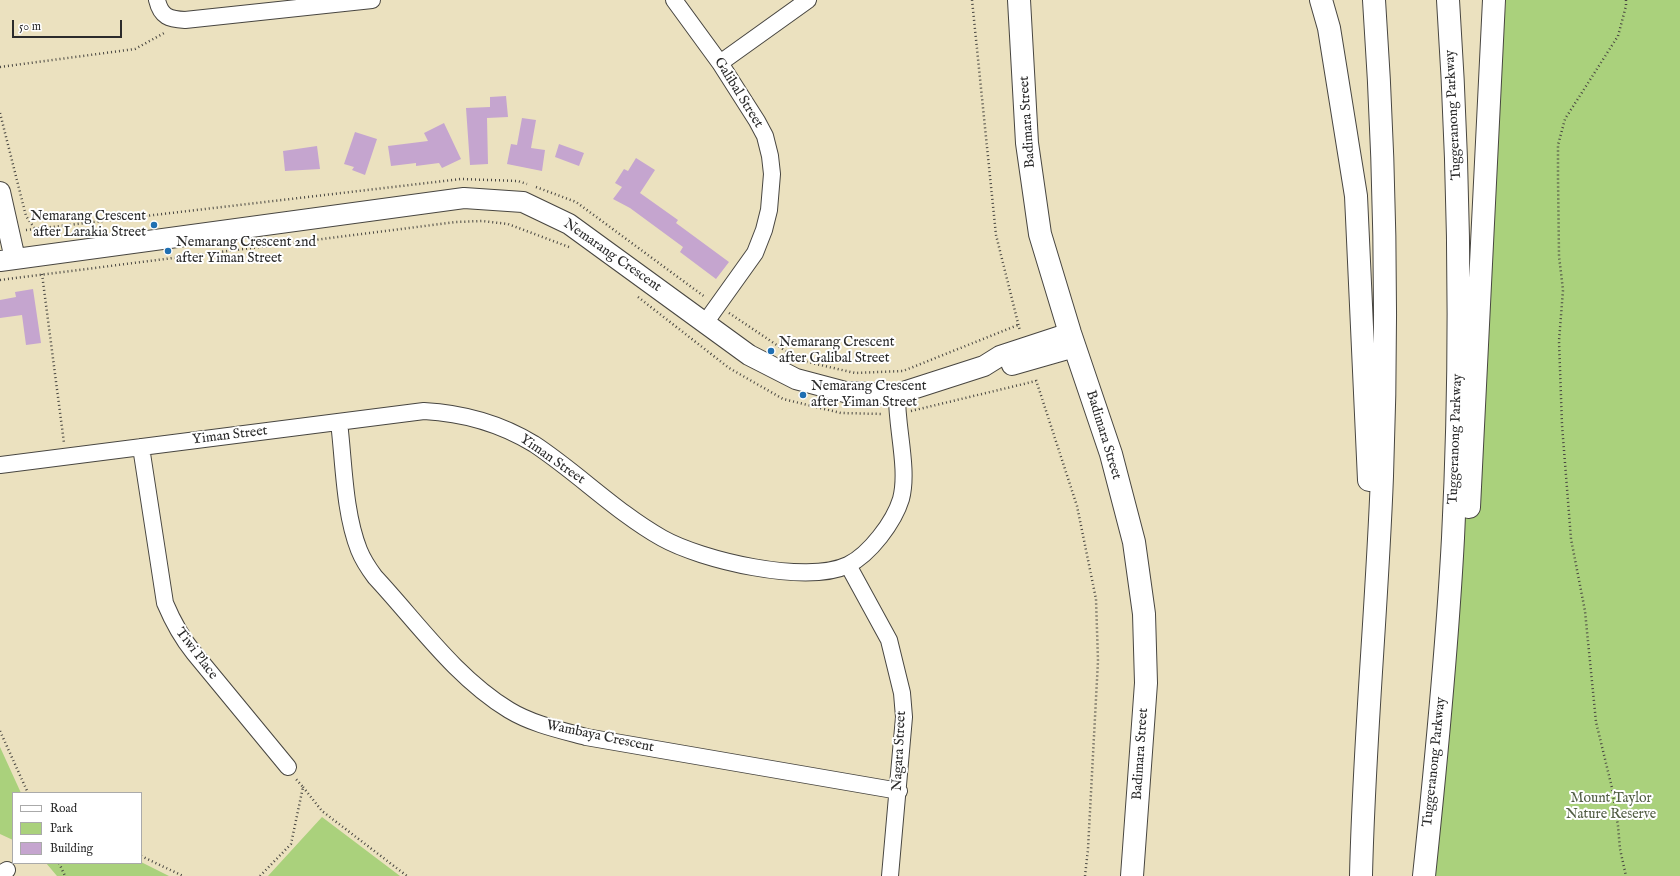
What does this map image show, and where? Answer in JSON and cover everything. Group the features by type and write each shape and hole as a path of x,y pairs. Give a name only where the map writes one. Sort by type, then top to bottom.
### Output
{"main road":[{"name":"Badimara Street","path":"1019,0 1027,143 1040,234 1072,340 1111,454 1134,542 1144,614 1146,684 1132,876"},
{"path":"1321,0 1329,28 1356,196 1369,478 1369,509 1377,581"},
{"path":"1361,876 1364,776 1377,581 1384,407 1385,264 1380,92 1374,0"},
{"name":"Tuggeranong Parkway","path":"1424,876 1445,661 1453,538 1458,415 1459,251 1453,80 1448,0"},
{"path":"1445,661 1460,618 1469,512 1494,0"}],"street":[{"path":"157,0 159,9 170,19 185,20 372,0"},
{"name":"Galibal Street","path":"674,0 720,63 757,121 765,136 770,156 772,191 764,230 755,253 705,323"},
{"path":"720,63 808,0"},
{"path":"0,192 9,232 3,263"},
{"name":"Nemarang Crescent","path":"3,263 40,265 464,198 523,202 570,224 749,355 796,379 845,392 897,394 984,366 1003,367 1072,340"},
{"name":"Yiman Street","path":"0,464 424,411 453,414 499,427 533,444 642,525 679,547 700,555 733,563 776,570 817,572 848,565 863,553 884,532 892,521 902,498 904,473 896,414 897,394"},
{"name":"Wambaya Crescent","path":"339,422 350,517 354,537 366,563 375,577 456,668 509,710 536,723 586,737 898,791"},
{"name":"Tiwi Place","path":"141,447 165,603 173,622 181,637 288,767"},
{"name":"Nagara Street","path":"848,565 889,640 901,686 904,717 890,876"}],"path":[{"path":"9,232 461,179 518,181 576,202 717,305 799,360 855,374 903,371 1018,326 996,235 972,0"},
{"path":"1626,0 1626,6 1618,36 1565,119 1558,145 1558,178 1559,256 1563,290 1559,341 1562,425 1571,539 1584,611 1596,722 1612,788 1620,849 1626,876"},
{"path":"0,67 134,49 166,32 170,19"},
{"path":"0,113 26,216 35,229"},
{"path":"3,263 40,265 456,222"},
{"path":"40,265 66,456"},
{"path":"1036,380 1077,506 1096,599 1098,661 1088,849 1085,876"},
{"path":"0,731 28,792"},
{"path":"288,767 322,811 407,876"},
{"path":"260,876 290,844 302,787"},
{"path":"142,856 183,876"},
{"path":"59,864 64,876"}],"green space":[{"name":"Mount Taylor Nature Reserve","path":"1506,0 1680,0 1680,876 1429,876"},
{"path":"0,747 21,792 12,792 12,840 0,834"},
{"path":"322,817 400,876 268,876"},
{"path":"142,862 169,876 57,876 47,864 142,864"}],"building":[{"path":"506,96 508,117 487,118 488,164 470,165 466,108 490,107 490,97"},
{"path":"522,118 536,120 531,148 545,150 542,171 507,164 511,144 517,145"},
{"path":"444,123 461,159 442,168 439,163 416,166 416,163 391,166 388,146 428,141 424,133"},
{"path":"355,132 377,139 365,175 352,170 354,167 344,164"},
{"path":"559,144 584,153 579,166 555,157"},
{"path":"317,146 320,169 285,171 283,151"},
{"path":"636,158 655,170 640,193 678,220 676,223 729,262 716,279 680,252 683,247 630,208 613,199 622,187 615,183 624,169 628,171"},
{"path":"33,289 41,343 26,345 22,315 0,318 0,300 16,297 15,292"}],"place":[{"name":"Nemarang Crescent after Larakia Street","path":"154,225"},
{"name":"Nemarang Crescent 2nd after Yiman Street","path":"168,251"},
{"name":"Nemarang Crescent after Galibal Street","path":"771,351"},
{"name":"Nemarang Crescent after Yiman Street","path":"803,395"}]}
